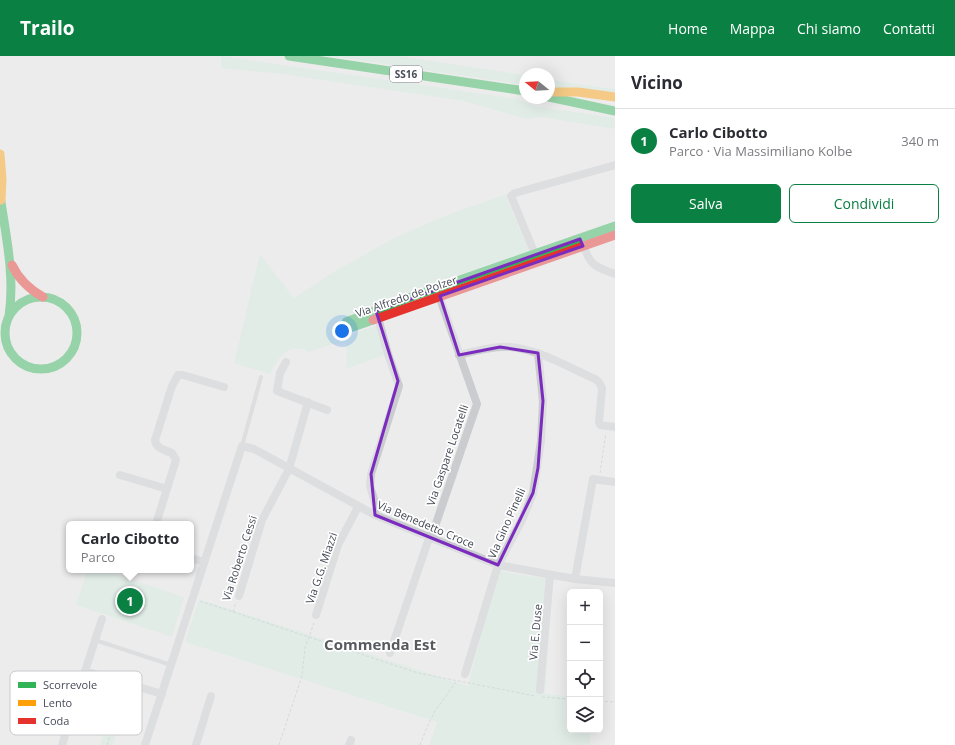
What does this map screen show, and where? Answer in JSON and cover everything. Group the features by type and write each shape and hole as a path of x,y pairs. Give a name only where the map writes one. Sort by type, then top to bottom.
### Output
{"main road":[{"name":"SS16","path":"289,56 519,90"},
{"path":"555,92 578,92 615,98"},
{"path":"555,97 615,103"},
{"path":"555,97 615,111"},
{"path":"0,154 2,179 0,199 12,289 12,304 8,317 5,329 6,341 11,352 19,361 30,367 42,368 54,366 64,360 72,351 76,339 76,327 73,316 65,306 55,299 43,297 33,298 14,308 8,317"},
{"name":"Via Alfredo de Polzer","path":"377,315 438,292 537,259 582,242 615,226"},
{"name":"Via Alfredo de Polzer","path":"582,242 615,235"},
{"path":"8,250 15,274 28,288 43,297"}],"street":[{"path":"537,259 511,196 515,193 615,165"},
{"path":"582,242 588,259 596,267 615,274"},
{"name":"Via Gaspare Locatelli","path":"390,653 477,404 438,292"},
{"path":"374,515 376,506 370,486 371,474 399,386 377,315"},
{"path":"459,355 500,347 511,347 538,353 595,379 599,382 602,388 600,425 611,426"},
{"name":"Via Gino Pinelli","path":"465,674 498,565 533,493 541,441 543,402 538,353"},
{"path":"286,362 280,373 277,391 328,410"},
{"path":"157,521 176,460 172,453 158,448 155,444 155,440 172,386 176,378 183,375 224,387"},
{"name":"Via Roberto Cessi","path":"238,596 262,520 289,469 308,402"},
{"path":"145,745 242,446"},
{"name":"Via Benedetto Croce","path":"242,446 254,450 374,515 498,565 575,579 615,583"},
{"path":"120,475 167,489"},
{"path":"575,579 596,479 615,482"},
{"name":"Via G.G. Miazzi","path":"316,615 338,545 358,507"},
{"path":"194,559 204,562"},
{"name":"Via E. Duse","path":"540,690 550,575"},
{"path":"85,671 102,619"},
{"path":"142,688 162,694"},
{"path":"196,745 211,696"},
{"path":"62,745 65,735"}],"lane":[{"path":"242,446 261,377"},
{"path":"95,640 172,665"}],"path":[{"path":"596,479 611,426"},
{"name":"Via Roberto Cessi","path":"233,612 238,596"},
{"path":"199,601 418,673 540,697 567,699"},
{"path":"279,745 302,676 305,648 316,615"},
{"path":"420,745 435,711 457,681"},
{"path":"603,701 615,702"},
{"path":"107,745 110,735"}],"highlighted area":[{"path":"580,239 583,246 440,296 459,355 500,347 538,353 543,401 538,468 533,493 498,565 375,515 371,474 398,381 376,311"}],"green space":[{"path":"221,56 518,99 519,104 529,104 534,106 615,118 615,129 541,117 526,119 464,101 282,74 221,68"},
{"path":"330,56 399,56 519,74 519,84"},
{"path":"555,80 615,89 615,99 555,90"},
{"path":"507,194 506,197 529,251 389,298 339,320 343,337 378,325 384,355 346,369 347,350 345,345 333,344 309,352 302,349 290,350 281,357 270,374 234,363 260,254 294,298 332,273 392,239 447,215"},
{"path":"497,570 514,574 552,579 545,694 567,696 567,733 590,733 590,745 429,745 437,722 185,642 199,599 468,686"},
{"path":"86,573 111,573 184,597 172,637 76,605"},
{"path":"103,735 116,735 113,745 100,745"}],"traffic: fast":[{"path":"289,56 519,90"},
{"path":"555,98 615,111"},
{"path":"0,196 10,271 11,301 9,316"},
{"path":"373,320 347,329 343,327 346,322 408,298 615,226"},
{"path":"41,297 61,303 71,313 77,333 71,353 61,363 41,369 21,363 11,353 5,333 11,313 21,303 41,297"}],"traffic: slow":[{"path":"555,92 578,92 615,97"},
{"path":"0,154 2,179 1,200"}],"traffic: jam":[{"path":"373,320 615,235"},
{"path":"12,265 25,284 43,297"}],"place":[{"name":"Carlo Cibotto","path":"130,601"}],"district":[{"name":"Commenda Est","path":"380,644"}]}
